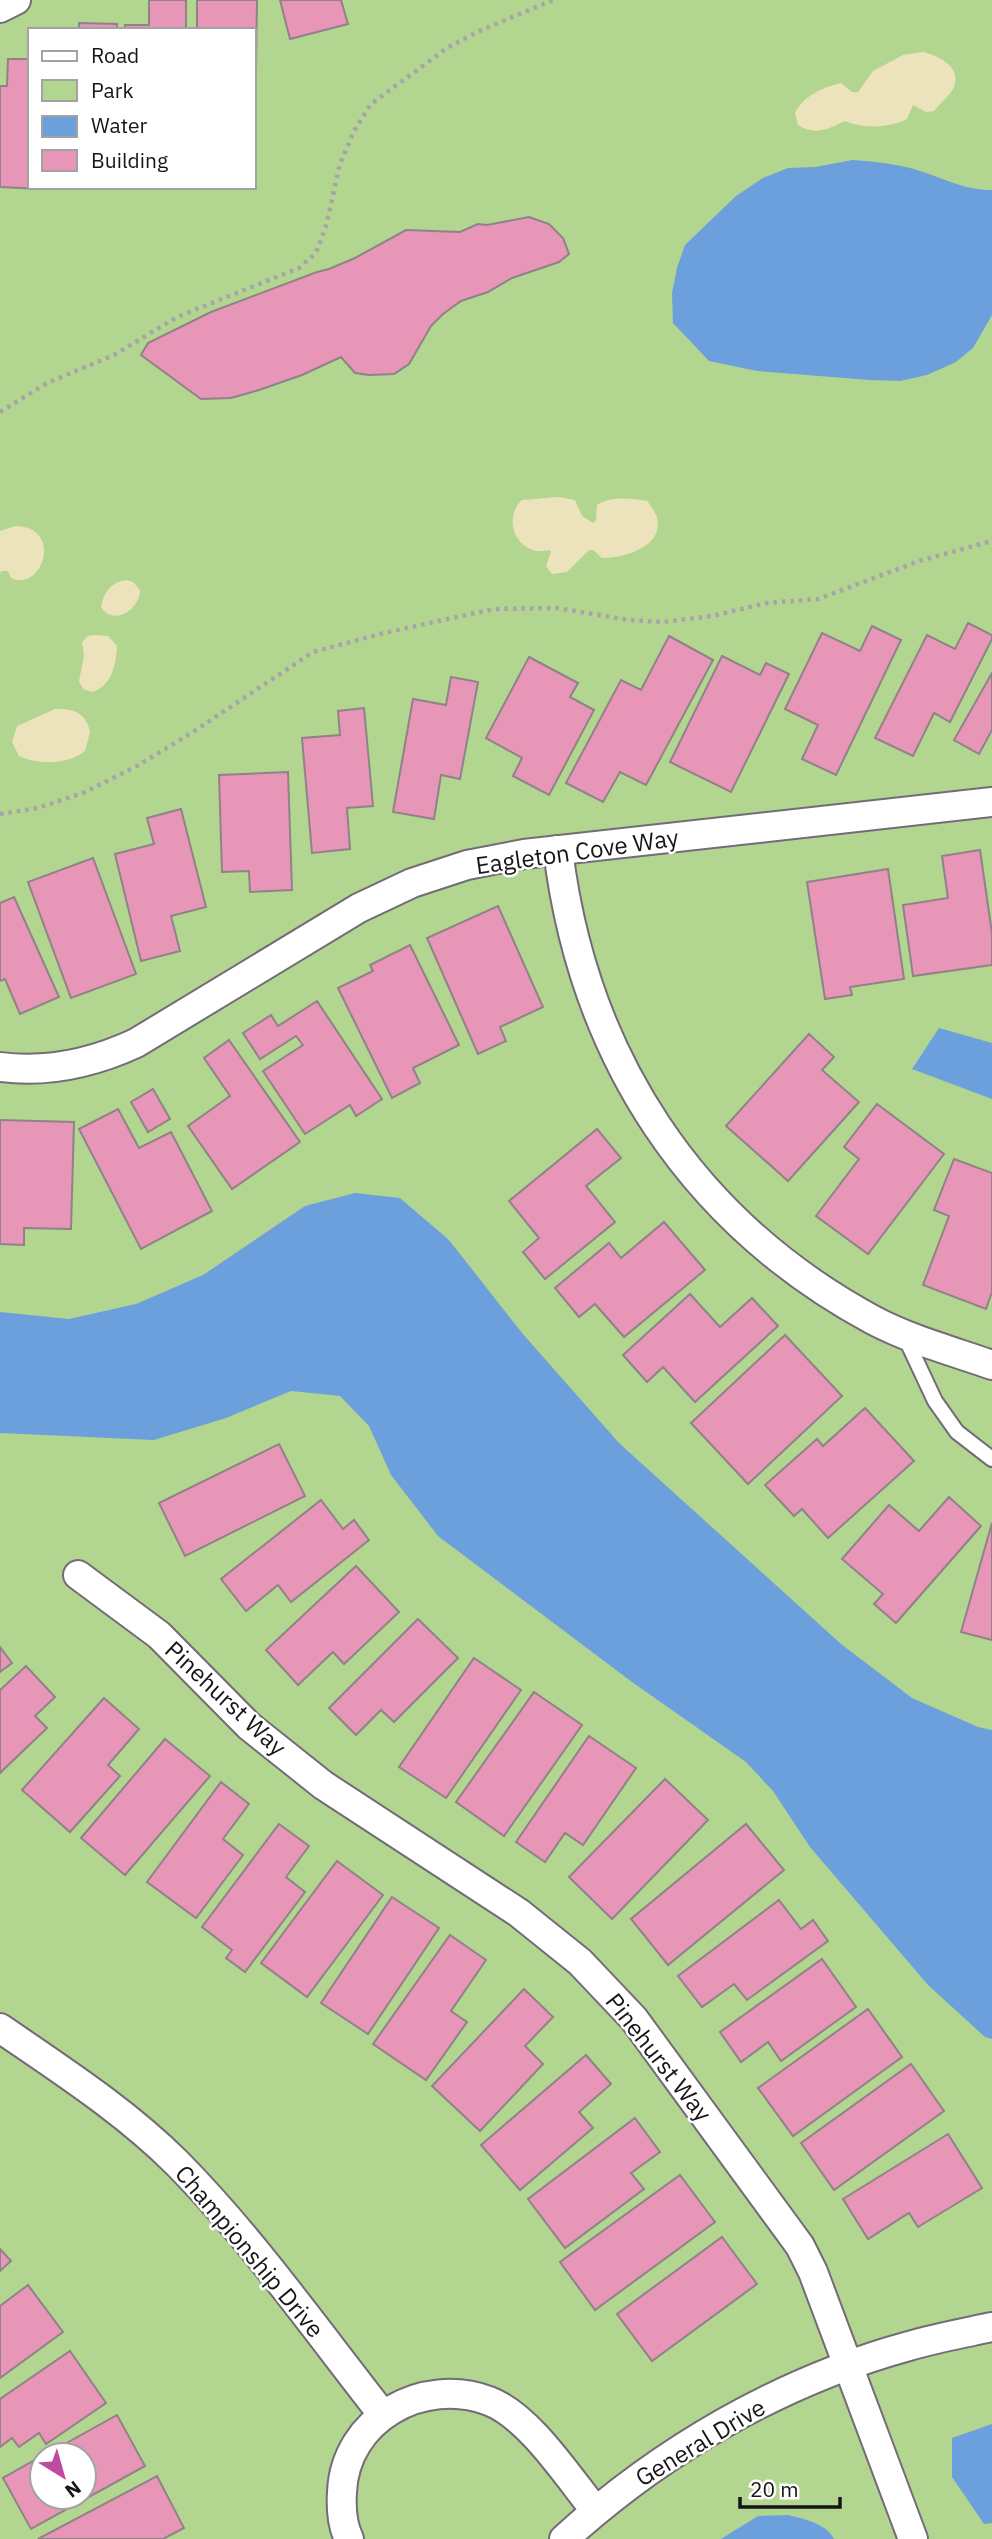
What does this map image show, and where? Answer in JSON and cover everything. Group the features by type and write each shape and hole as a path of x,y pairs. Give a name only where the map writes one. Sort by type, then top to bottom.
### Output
{"street":[{"path":"0,8 16,0"},
{"name":"Eagleton Cove Way","path":"0,1068 60,1067 112,1054 136,1043 359,908 412,883 467,865 558,850 992,802"},
{"path":"558,850 578,956 593,1004 625,1074 664,1139 712,1197 768,1250 808,1280 874,1320 902,1333 992,1365"},
{"name":"Pinehurst Way","path":"78,1576 159,1635 249,1726 323,1786 519,1913 580,1962 634,2019 785,2223 813,2272 913,2539"},
{"name":"Championship Drive","path":"0,2028 107,2103 176,2162 238,2230 383,2415"},
{"name":"General Drive","path":"564,2539 596,2510 657,2464 710,2431 765,2402 848,2366 909,2346 992,2327"},
{"path":"349,2539 341,2508 342,2483 349,2459 361,2436 383,2415 403,2402 427,2394 467,2394 491,2401 513,2414 596,2510"}],"lane":[{"path":"902,1333 935,1401 957,1432 992,1459"}],"path":[{"path":"0,412 47,383 114,355 177,317 299,268 316,253 326,226 340,164 354,131 371,104 447,48 477,32 553,0"},
{"path":"0,814 38,808 83,793 109,780 193,732 313,652 384,633 495,609 556,608 629,620 662,622 712,616 767,603 818,598 919,561 992,541"}],"green space":[{"path":"0,0 992,0 992,2539 0,2539"}],"sand":[{"path":"923,52 946,62 955,77 952,91 934,111 926,112 913,105 907,119 885,126 860,125 845,121 816,131 798,125 795,113 803,101 814,93 841,83 852,92 858,92 873,71 903,55"},
{"path":"558,497 575,500 582,516 593,523 596,520 597,505 602,502 621,498 647,501 656,514 658,526 655,535 639,550 614,557 602,558 589,550 567,572 552,574 546,566 550,550 537,551 526,546 516,535 513,521 517,506 522,500"},
{"path":"15,526 30,529 40,537 44,547 39,568 32,576 22,580 11,578 8,571 1,571 0,574 0,531"},
{"path":"126,580 133,582 140,590 136,603 119,615 106,613 101,607 106,593 116,583"},
{"path":"88,636 108,636 117,646 112,674 105,685 93,692 83,689 79,681 84,656 82,642"},
{"path":"55,709 68,709 86,720 90,732 85,751 70,759 53,762 35,761 19,756 12,742 17,726"}],"water":[{"path":"853,160 906,167 965,186 992,190 992,315 973,348 956,362 927,375 900,381 757,371 709,361 673,323 672,293 685,245 736,196 763,178 788,168 815,167"},
{"path":"939,1028 992,1043 992,1099 912,1069"},
{"path":"355,1193 400,1198 449,1240 522,1333 619,1443 841,1644 912,1698 978,1727 992,1730 992,2039 985,2037 928,1985 810,1847 773,1791 746,1762 632,1682 438,1536 391,1475 369,1426 340,1396 291,1391 226,1418 154,1440 0,1433 0,1312 69,1319 136,1304 203,1275 305,1206"},
{"path":"992,2424 992,2523 984,2524 952,2477 952,2438"},
{"path":"788,2515 820,2525 834,2539 721,2539 758,2516"}],"building":[{"path":"149,0 186,0 186,28 125,28 125,25 149,25"},
{"path":"197,0 257,0 256,69 256,28 197,28"},
{"path":"280,0 341,0 348,24 290,39"},
{"path":"79,23 117,24 117,28 79,28"},
{"path":"8,59 28,59 28,188 0,187 0,86 7,86"},
{"path":"529,217 549,224 563,238 569,254 559,262 512,278 488,292 461,301 431,326 409,364 394,374 355,373 341,357 302,375 259,390 231,398 201,399 141,355 148,343 211,312 329,269 406,230 460,232 478,224 487,225"},
{"path":"968,623 992,635 992,639 950,722 934,713 913,756 875,738 927,635 955,649"},
{"path":"872,626 901,640 836,775 802,759 818,725 785,709 822,633 860,651"},
{"path":"669,636 713,660 646,785 620,772 603,802 566,783 621,680 641,690"},
{"path":"722,656 760,675 766,663 789,674 731,792 670,762"},
{"path":"529,657 578,683 570,697 594,710 549,795 513,776 522,758 486,738"},
{"path":"992,673 992,730 979,754 954,740"},
{"path":"451,677 478,682 460,779 441,775 434,819 393,812 413,699 446,705"},
{"path":"364,708 373,806 347,808 350,849 312,853 302,738 340,735 338,711"},
{"path":"288,772 292,890 250,892 249,871 222,872 219,775"},
{"path":"181,809 206,907 171,916 180,951 141,961 115,854 154,844 147,818"},
{"path":"980,850 992,933 992,965 913,976 903,905 948,898 942,856"},
{"path":"93,858 136,974 71,998 28,882"},
{"path":"888,869 904,979 850,987 852,995 825,999 807,882"},
{"path":"14,897 59,997 20,1014 5,979 0,981 0,903"},
{"path":"498,906 543,1007 500,1027 506,1041 478,1054 427,938"},
{"path":"410,945 459,1045 413,1068 420,1083 392,1098 338,988 373,971 370,965"},
{"path":"317,1001 382,1099 356,1116 350,1105 305,1134 263,1071 303,1045 296,1036 260,1059 243,1033 271,1015 278,1026"},
{"path":"809,1034 834,1057 822,1070 859,1102 788,1181 726,1126"},
{"path":"229,1040 300,1142 232,1189 188,1126 230,1096 204,1058"},
{"path":"153,1089 170,1119 148,1132 131,1102"},
{"path":"877,1104 944,1154 868,1254 816,1216 859,1159 844,1147"},
{"path":"118,1109 139,1148 171,1132 212,1211 141,1249 79,1129"},
{"path":"0,1120 74,1122 71,1229 24,1228 24,1245 0,1244"},
{"path":"597,1129 621,1158 586,1186 615,1222 545,1279 523,1252 539,1238 509,1201"},
{"path":"954,1159 992,1173 992,1292 986,1309 923,1285 949,1216 934,1210"},
{"path":"664,1222 705,1270 624,1337 595,1304 579,1317 555,1288 609,1243 621,1258"},
{"path":"690,1294 720,1327 752,1298 778,1326 695,1402 663,1367 647,1382 623,1355"},
{"path":"785,1335 842,1396 748,1484 691,1423"},
{"path":"865,1408 914,1461 828,1538 802,1509 794,1516 765,1485 817,1439 823,1446"},
{"path":"279,1444 305,1496 185,1556 159,1503"},
{"path":"949,1497 981,1526 896,1623 874,1604 883,1594 842,1559 889,1505 919,1531"},
{"path":"321,1500 343,1529 354,1520 369,1540 291,1602 278,1585 246,1611 221,1579"},
{"path":"992,1523 992,1640 961,1632"},
{"path":"356,1566 399,1612 344,1664 333,1652 298,1685 266,1650"},
{"path":"418,1619 458,1658 394,1722 381,1710 356,1735 329,1708"},
{"path":"0,1647 12,1663 0,1672"},
{"path":"474,1658 521,1690 446,1798 399,1767"},
{"path":"26,1666 55,1697 35,1716 47,1728 0,1773 0,1690"},
{"path":"534,1692 582,1725 504,1836 456,1802"},
{"path":"104,1698 139,1729 108,1765 120,1776 70,1832 22,1790"},
{"path":"589,1736 636,1768 583,1845 565,1833 545,1862 516,1842"},
{"path":"165,1739 210,1776 125,1875 81,1838"},
{"path":"665,1779 708,1820 612,1919 569,1877"},
{"path":"221,1782 249,1804 223,1839 243,1855 196,1918 147,1882"},
{"path":"279,1824 309,1846 286,1877 305,1892 245,1972 226,1958 232,1950 202,1927"},
{"path":"746,1824 784,1870 668,1965 631,1919"},
{"path":"337,1861 383,1895 307,1997 261,1963"},
{"path":"392,1897 439,1928 368,2034 321,2003"},
{"path":"779,1900 801,1929 813,1920 828,1941 747,2000 734,1984 702,2007 678,1976"},
{"path":"450,1935 486,1960 451,2011 467,2022 426,2080 373,2044"},
{"path":"822,1959 856,2007 781,2061 768,2042 741,2062 720,2032"},
{"path":"524,1989 553,2017 525,2046 543,2064 480,2131 432,2086"},
{"path":"868,2009 902,2057 793,2136 758,2088"},
{"path":"586,2055 611,2084 579,2112 593,2128 520,2190 481,2145"},
{"path":"911,2064 944,2111 834,2190 801,2143"},
{"path":"635,2118 660,2152 631,2173 644,2189 565,2248 528,2199"},
{"path":"948,2134 982,2188 918,2227 909,2213 868,2239 843,2199"},
{"path":"680,2175 715,2222 595,2310 560,2262"},
{"path":"722,2237 757,2284 652,2361 617,2314"},
{"path":"0,2249 11,2261 0,2271"},
{"path":"28,2285 63,2332 0,2378 0,2306"},
{"path":"70,2351 106,2403 50,2441 44,2441 39,2433 19,2447 12,2438 0,2447 0,2399"},
{"path":"117,2415 145,2466 98,2492 98,2441 70,2441"},
{"path":"28,2464 28,2511 64,2511 31,2529 3,2478"},
{"path":"157,2476 184,2528 163,2539 38,2539 91,2511 98,2511 98,2507"}]}
